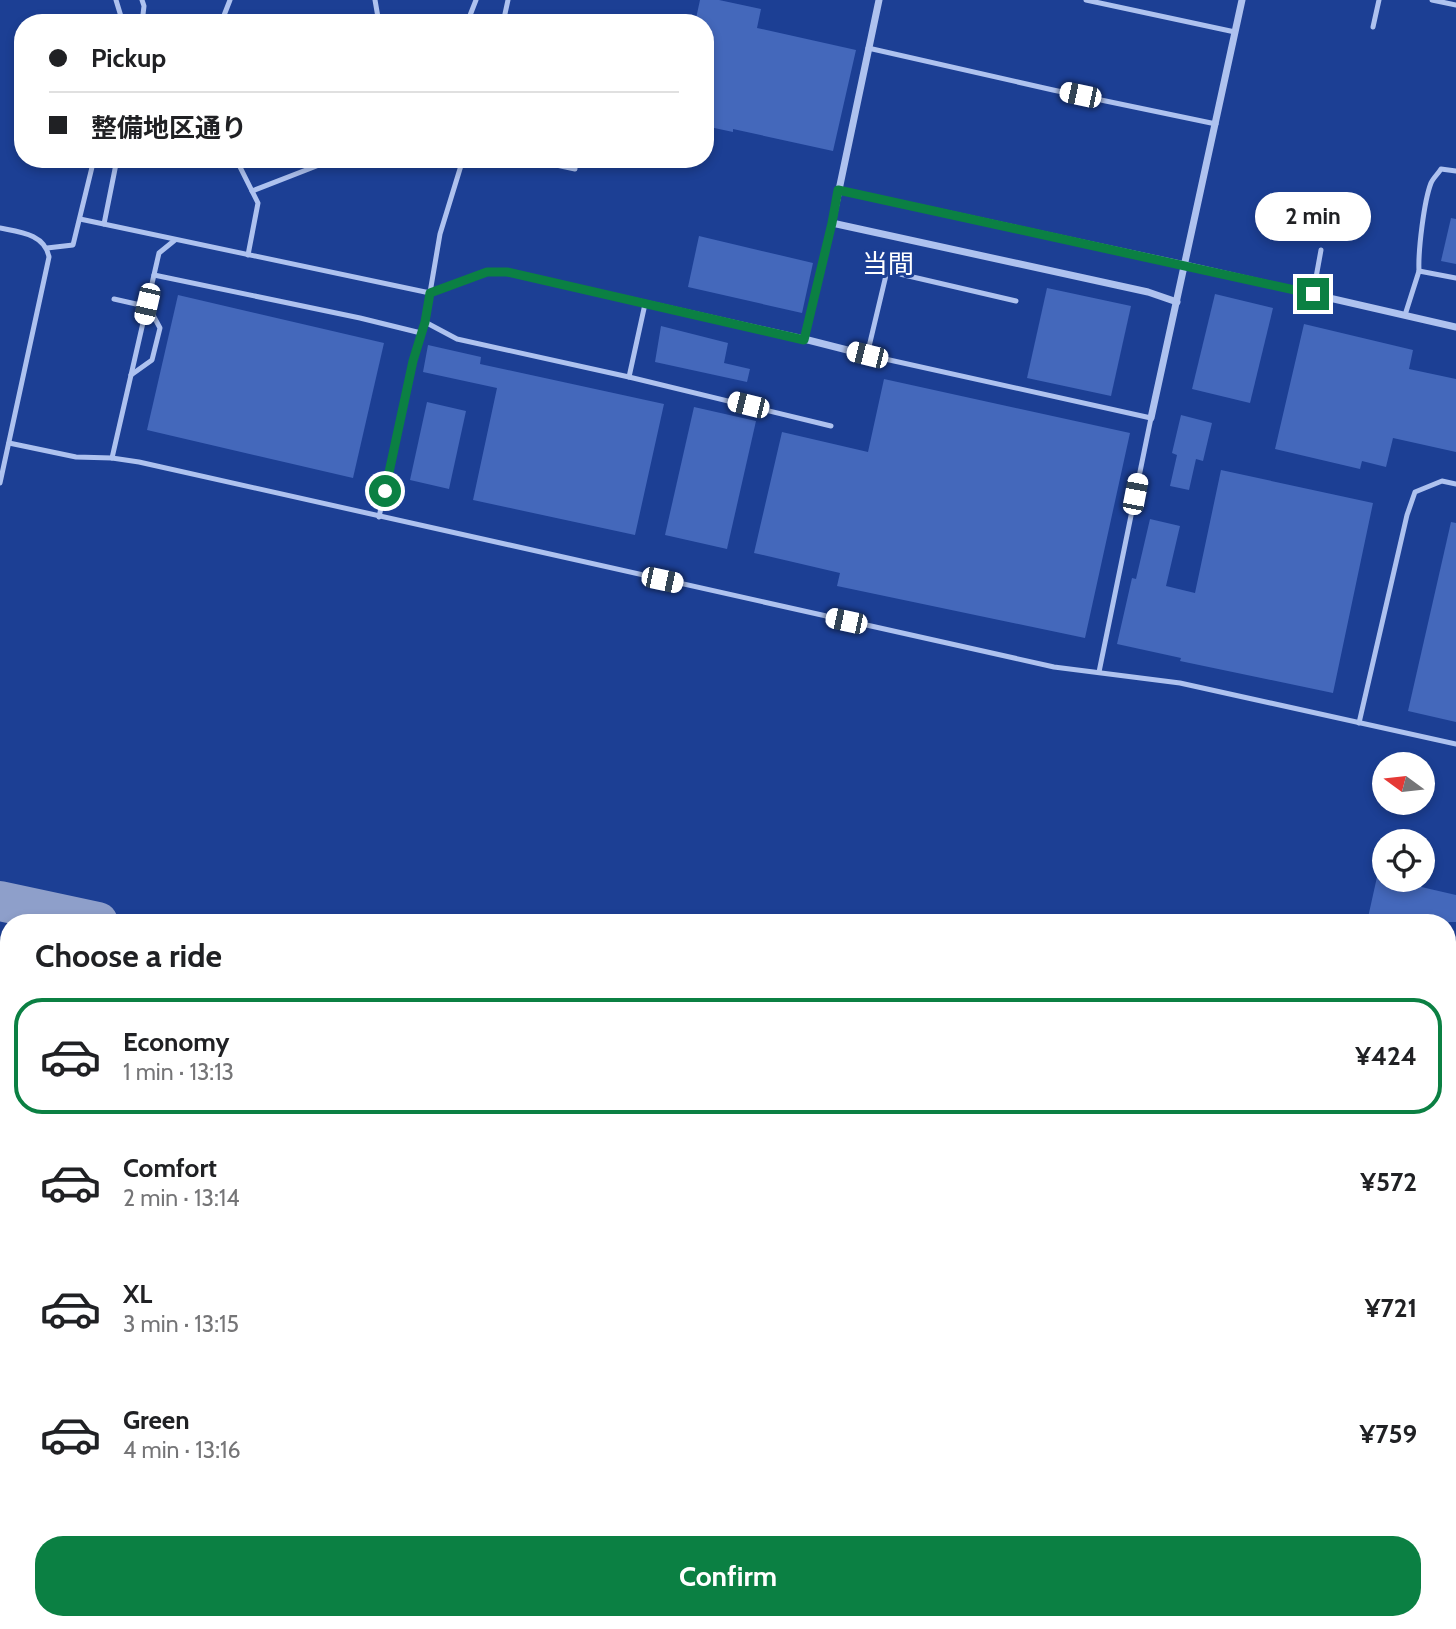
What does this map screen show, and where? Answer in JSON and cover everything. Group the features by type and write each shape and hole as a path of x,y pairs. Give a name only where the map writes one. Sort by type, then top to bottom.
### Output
{"street":[{"path":"804,340 832,223 879,0"},
{"path":"1151,418 1242,0"},
{"path":"838,190 1456,327"},
{"path":"832,223 1148,292 1177,302"},
{"path":"430,293 487,272 507,272 867,355"}],"lane":[{"path":"1086,0 1235,33"},
{"path":"1373,27 1379,0"},
{"path":"1432,0 1456,5"},
{"path":"869,48 1216,124"},
{"path":"47,248 73,245 92,168"},
{"path":"104,224 115,168"},
{"path":"241,168 258,203 248,256"},
{"path":"253,191 312,168"},
{"path":"379,517 413,361 425,322 440,234 460,168"},
{"path":"570,168 575,169"},
{"path":"1405,315 1419,271 1418,258 1432,182 1441,169 1456,171"},
{"path":"80,219 430,293"},
{"path":"0,228 24,233 42,241 49,257 0,483"},
{"path":"112,458 159,253 175,240"},
{"path":"1313,294 1321,250"},
{"path":"1016,301 887,271 867,355 1151,418 1099,673"},
{"path":"1419,271 1456,278"},
{"path":"154,275 421,333"},
{"path":"114,299 147,304"},
{"path":"130,375 152,360 160,328 147,304"},
{"path":"629,377 645,304"},
{"path":"425,322 457,339 831,426"},
{"path":"9,443 76,457 139,462 1054,667 1180,683 1456,744"},
{"path":"1359,723 1404,528 1415,492 1442,481 1456,484"}],"building":[{"path":"700,0 719,0 761,9 757,28 856,50 833,151 733,129 733,132 714,128 714,14 697,14"},
{"path":"1451,218 1456,219 1456,264 1441,261"},
{"path":"699,236 813,263 802,313 688,287"},
{"path":"1047,288 1131,306 1111,396 1027,378"},
{"path":"1215,294 1273,308 1250,403 1192,389"},
{"path":"178,295 384,343 353,478 147,430"},
{"path":"1304,324 1413,350 1409,369 1456,379 1456,452 1393,438 1386,467 1362,461 1360,469 1275,449"},
{"path":"661,326 728,343 724,363 750,369 747,382 655,362"},
{"path":"428,345 481,357 480,364 664,404 635,535 473,500 497,388 423,372"},
{"path":"884,379 1130,433 1085,638 837,586 840,573 754,553 782,432 868,452"},
{"path":"427,402 466,411 449,489 410,480"},
{"path":"694,407 756,421 727,549 665,535"},
{"path":"1181,415 1212,423 1203,461 1196,459 1189,490 1170,486 1177,455 1172,453"},
{"path":"1221,470 1373,503 1333,693 1180,661 1181,658 1117,644 1132,578 1136,579 1150,519 1180,526 1166,586 1195,593"},
{"path":"1451,522 1456,523 1456,722 1408,711"},
{"path":"1435,890 1456,895 1456,914 1369,914 1374,892"}],"taxiway":[{"path":"0,901 61,914"}],"district":[{"name":"当間","path":"888,264"}],"route":[{"path":"385,491 430,293 487,272 507,272 804,340 838,190 1313,294"}]}
